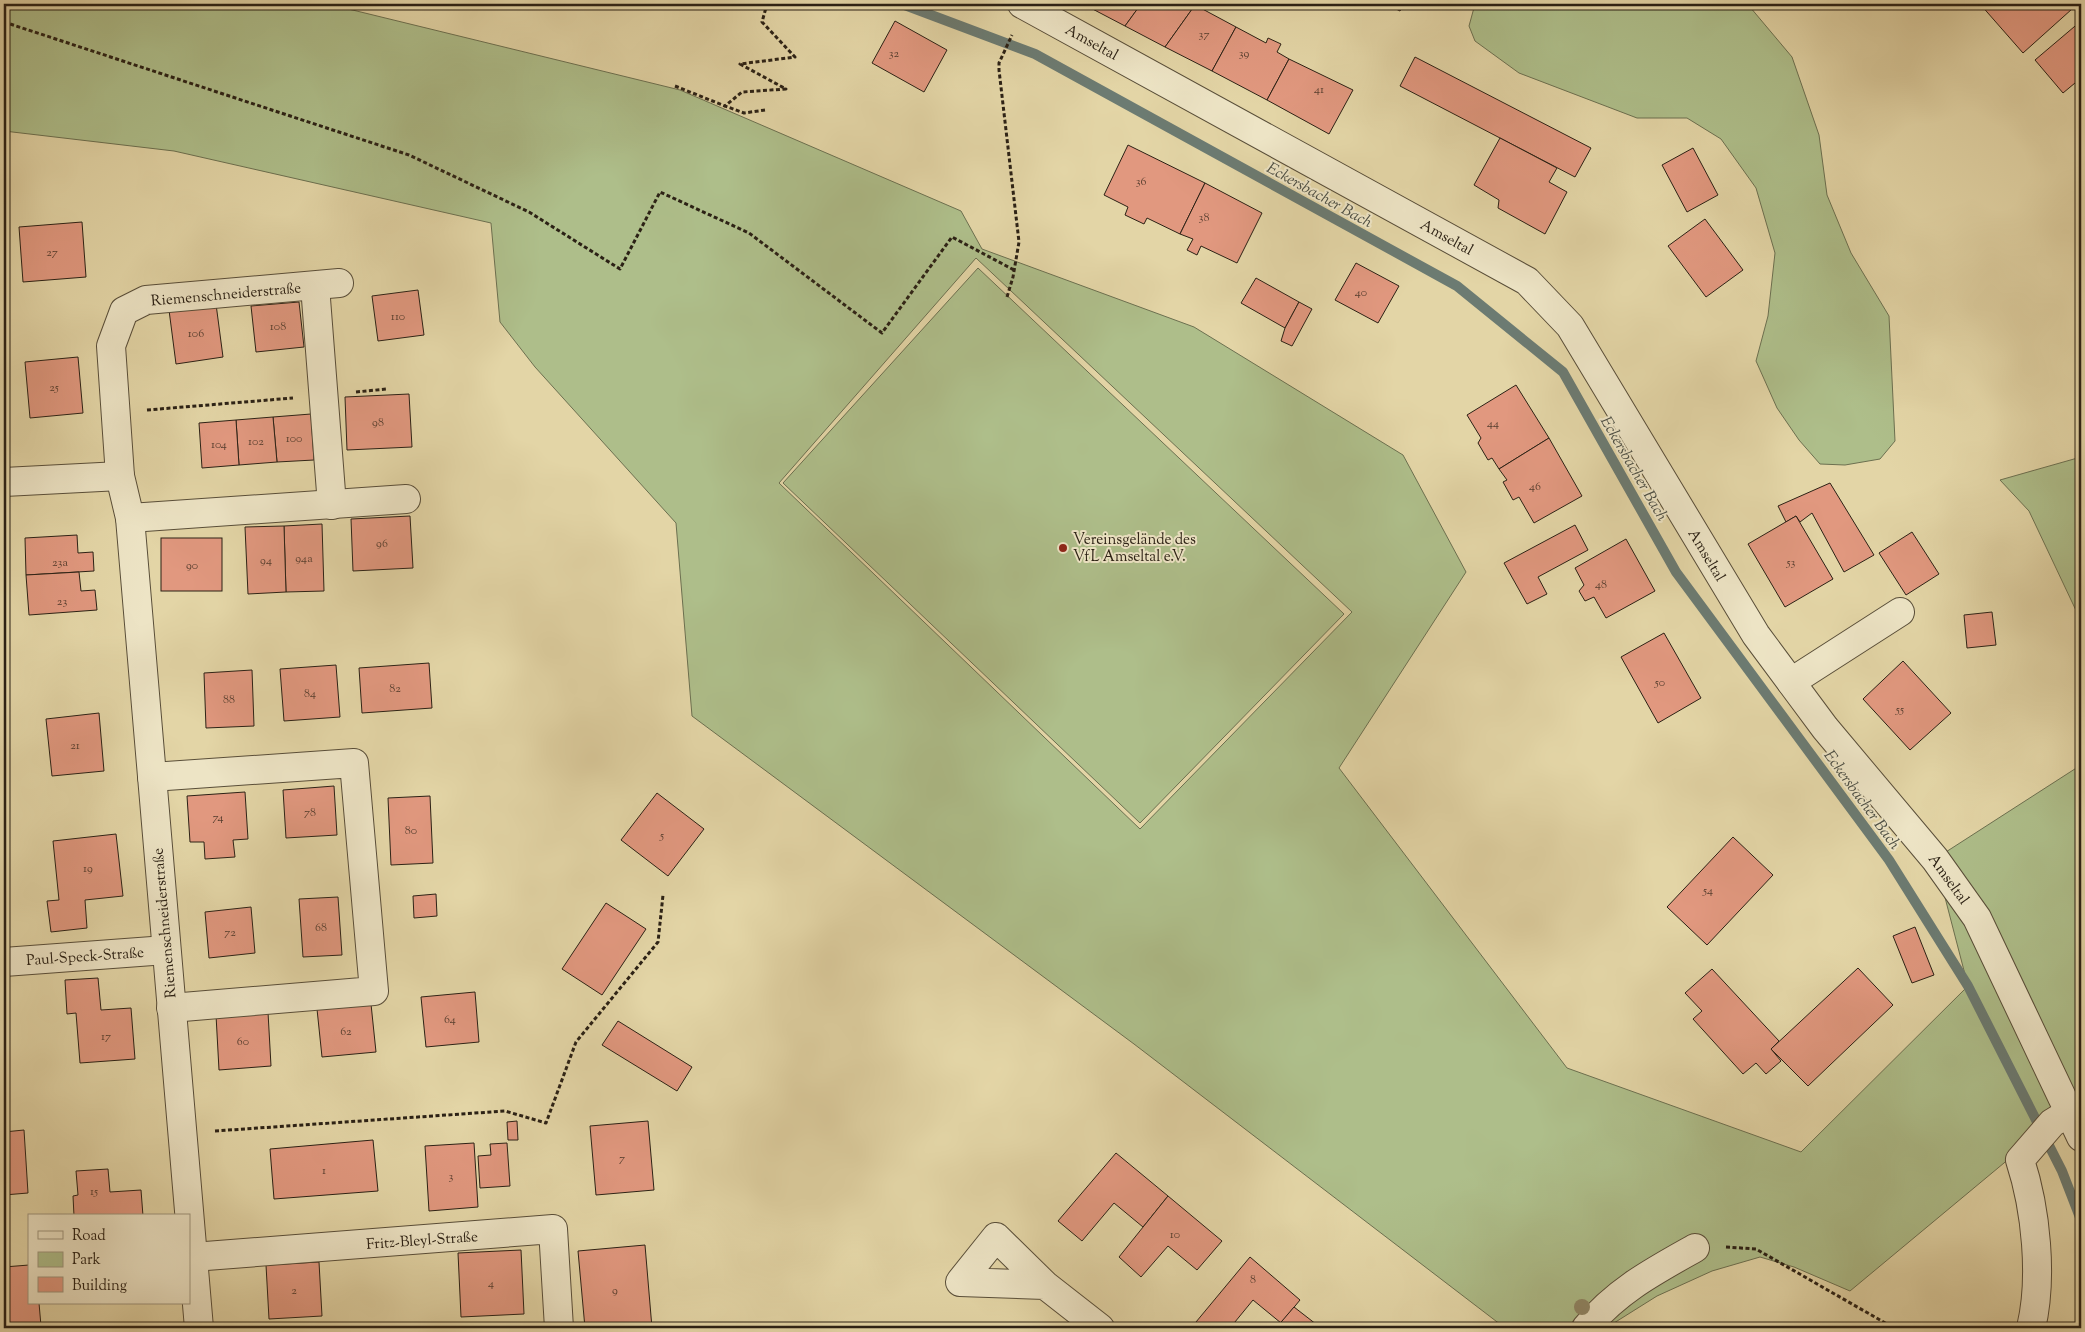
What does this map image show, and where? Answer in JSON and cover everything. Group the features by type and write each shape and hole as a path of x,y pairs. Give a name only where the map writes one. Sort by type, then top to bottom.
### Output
{"street":[{"name":"Amseltal","path":"1022,4 1527,281 1570,326 1756,636 1825,728 1935,859 1977,918 2061,1117 2081,1137"},
{"name":"Riemenschneiderstraße","path":"189,1214 130,518 120,476 112,346 124,311 146,300 328,285 323,395 332,505"},
{"path":"4,482 120,476"},
{"path":"130,518 406,499"},
{"path":"1791,682 1900,612"},
{"path":"152,777 354,763 374,991 171,1008"},
{"name":"Paul-Speck-Straße","path":"4,962 166,950"},
{"path":"2031,1328 2036,1308 2036,1241 2020,1160 2061,1117"},
{"name":"Riemenschneiderstraße","path":"190,1223 199,1328"},
{"name":"Fritz-Bleyl-Straße","path":"193,1257 553,1230 559,1328"},
{"path":"1586,1328 1604,1306 1654,1271 1696,1248"},
{"path":"1045,1286 1100,1328"}],"path":[{"path":"725,106 742,92 786,89 740,64 796,57 762,22 767,4"},
{"path":"4,22 409,155 529,212 620,269 660,192 749,233 882,333 952,237 1014,270"},
{"path":"1007,297 1019,242 999,70 1004,52 1013,32"},
{"path":"675,86 744,113 765,110"},
{"path":"116,413 387,389"},
{"path":"182,1133 505,1112 546,1123 576,1042 658,942 662,895"},
{"path":"1696,1248 1730,1246 1756,1250 1894,1328"}],"green space":[{"path":"4,4 328,4 680,90 961,211 982,249 1194,327 1403,455 1466,572 1339,768 1567,1068 1801,1152 1968,986 1935,859 2081,765 2081,1099 1850,1291 1794,1267 1760,1257 1712,1271 1657,1296 1606,1328 1505,1328 1134,1044 692,716 676,523 535,367 500,322 491,223 174,151 4,131","holes":["976,258 1352,612 1140,829 779,483"]},
{"path":"1475,4 1743,4 1750,7 1792,57 1819,135 1827,195 1851,253 1889,316 1895,441 1880,459 1845,465 1820,464 1799,440 1777,408 1756,361 1768,316 1775,253 1756,188 1721,139 1687,118 1637,118 1519,73 1475,41 1469,26"},
{"name":"Vereinsgelände des VfL Amseltal e.V.","path":"978,268 1344,614 1140,823 783,483"},
{"path":"2081,457 2081,621 2029,511 2000,480"}],"building":[{"path":"1083,4 1141,4 1125,26"},
{"path":"1141,4 1195,5 1165,47 1125,26"},
{"path":"1386,4 1404,4 1400,11"},
{"path":"1980,4 2068,4 2072,9 2023,53"},
{"path":"1195,5 1236,27 1212,71 1165,47"},
{"path":"895,21 947,50 924,92 872,63"},
{"path":"2081,21 2081,78 2063,93 2035,60"},
{"path":"1236,27 1266,43 1268,38 1281,44 1277,52 1289,59 1267,100 1212,71"},
{"path":"1415,57 1591,148 1575,177 1400,86"},
{"path":"1289,59 1353,90 1329,134 1267,100"},
{"path":"1500,138 1557,168 1549,182 1567,192 1545,234 1498,208 1499,200 1474,185"},
{"path":"1128,145 1205,183 1180,234 1147,218 1144,224 1125,215 1128,207 1104,195"},
{"path":"1693,148 1718,195 1687,212 1662,165"},
{"path":"1205,183 1262,213 1237,263 1201,246 1197,255 1187,250 1193,239 1180,234"},
{"path":"1705,219 1743,270 1706,297 1668,246"},
{"path":"82,222 86,277 23,282 19,227"},
{"path":"1356,263 1399,286 1378,323 1335,300"},
{"path":"1256,278 1299,302 1285,328 1241,303"},
{"path":"418,290 424,335 378,341 372,296"},
{"path":"299,302 304,347 256,352 251,306"},
{"path":"1299,302 1312,309 1292,346 1281,341 1285,328"},
{"path":"216,304 223,357 176,364 169,310"},
{"path":"78,357 83,413 30,418 25,362"},
{"path":"1516,385 1549,438 1499,469 1492,458 1488,460 1478,443 1481,438 1467,415"},
{"path":"409,394 412,447 347,450 345,397"},
{"path":"311,414 314,460 277,462 273,417"},
{"path":"273,417 277,462 239,465 236,420"},
{"path":"236,420 239,465 202,468 199,423"},
{"path":"1549,438 1582,496 1534,523 1519,497 1513,500 1503,482 1507,480 1499,469"},
{"path":"1830,483 1874,555 1844,572 1812,513 1800,522 1796,516 1786,522 1778,506"},
{"path":"410,516 413,568 353,571 351,519"},
{"path":"1796,516 1833,579 1785,607 1748,544"},
{"path":"322,524 324,591 286,592 284,526"},
{"path":"1575,525 1588,550 1538,577 1547,594 1527,604 1504,563"},
{"path":"284,526 286,592 248,594 245,527"},
{"path":"1912,532 1939,574 1906,595 1879,553"},
{"path":"77,535 78,553 93,552 94,571 26,575 25,538"},
{"path":"161,538 222,538 222,591 161,591"},
{"path":"1626,539 1655,591 1606,618 1594,597 1585,601 1579,591 1584,585 1575,568"},
{"path":"79,572 81,591 95,590 97,610 29,615 26,575"},
{"path":"1992,612 1996,645 1967,648 1964,615"},
{"path":"1664,633 1701,698 1658,723 1621,657"},
{"path":"1903,661 1951,713 1910,750 1863,699"},
{"path":"429,663 432,708 362,713 359,668"},
{"path":"336,665 340,717 284,721 280,669"},
{"path":"252,670 254,726 206,728 204,673"},
{"path":"99,713 104,771 52,776 46,719"},
{"path":"334,786 337,835 286,838 283,790"},
{"path":"245,792 248,839 233,840 235,857 205,859 204,842 190,842 187,796"},
{"path":"657,793 704,829 668,876 621,840"},
{"path":"430,796 433,863 391,865 388,798"},
{"path":"116,834 123,896 85,900 87,928 51,932 47,901 59,900 53,841"},
{"path":"1733,837 1773,875 1707,945 1667,907"},
{"path":"436,894 437,916 414,918 413,896"},
{"path":"338,897 342,955 303,957 299,899"},
{"path":"606,903 646,929 602,995 562,969"},
{"path":"251,907 255,953 209,958 205,912"},
{"path":"1915,927 1934,975 1912,983 1893,936"},
{"path":"1858,968 1893,1005 1808,1086 1771,1049"},
{"path":"1712,969 1779,1041 1771,1049 1781,1061 1766,1074 1756,1063 1743,1074 1693,1019 1702,1011 1685,993"},
{"path":"98,978 101,1010 131,1008 135,1059 80,1063 76,1013 67,1014 65,980"},
{"path":"475,992 479,1042 426,1047 421,997"},
{"path":"371,1004 376,1052 322,1057 317,1009"},
{"path":"268,1012 271,1066 219,1070 216,1015"},
{"path":"618,1021 692,1067 677,1091 602,1045"},
{"path":"517,1121 518,1140 508,1140 507,1122"},
{"path":"648,1121 654,1190 596,1195 590,1126"},
{"path":"24,1130 28,1193 4,1195 4,1132"},
{"path":"373,1140 378,1191 274,1199 270,1149"},
{"path":"474,1143 478,1207 429,1211 425,1146"},
{"path":"507,1143 510,1186 480,1188 478,1156 491,1155 490,1144"},
{"path":"1116,1153 1168,1196 1143,1227 1114,1203 1082,1241 1058,1221"},
{"path":"108,1169 110,1192 141,1190 143,1214 74,1214 73,1196 78,1195 76,1171"},
{"path":"1168,1196 1222,1241 1197,1270 1168,1246 1141,1277 1119,1257"},
{"path":"645,1245 652,1328 585,1328 578,1251"},
{"path":"521,1250 524,1314 461,1317 458,1253"},
{"path":"1250,1257 1300,1300 1281,1323 1253,1300 1230,1328 1191,1328"},
{"path":"319,1262 322,1316 269,1319 266,1265"},
{"path":"28,1265 28,1304 39,1304 41,1326 4,1328 4,1267"},
{"path":"1294,1307 1321,1328 1276,1328"}],"waterway":[{"name":"Eckersbacher Bach","path":"902,4 1035,54 1457,286 1563,372 1676,572 1889,860 1968,986 2062,1171 2081,1220"}],"place":[{"name":"Vereinsgelände des VfL Amseltal e.V.","path":"1063,548"}]}
